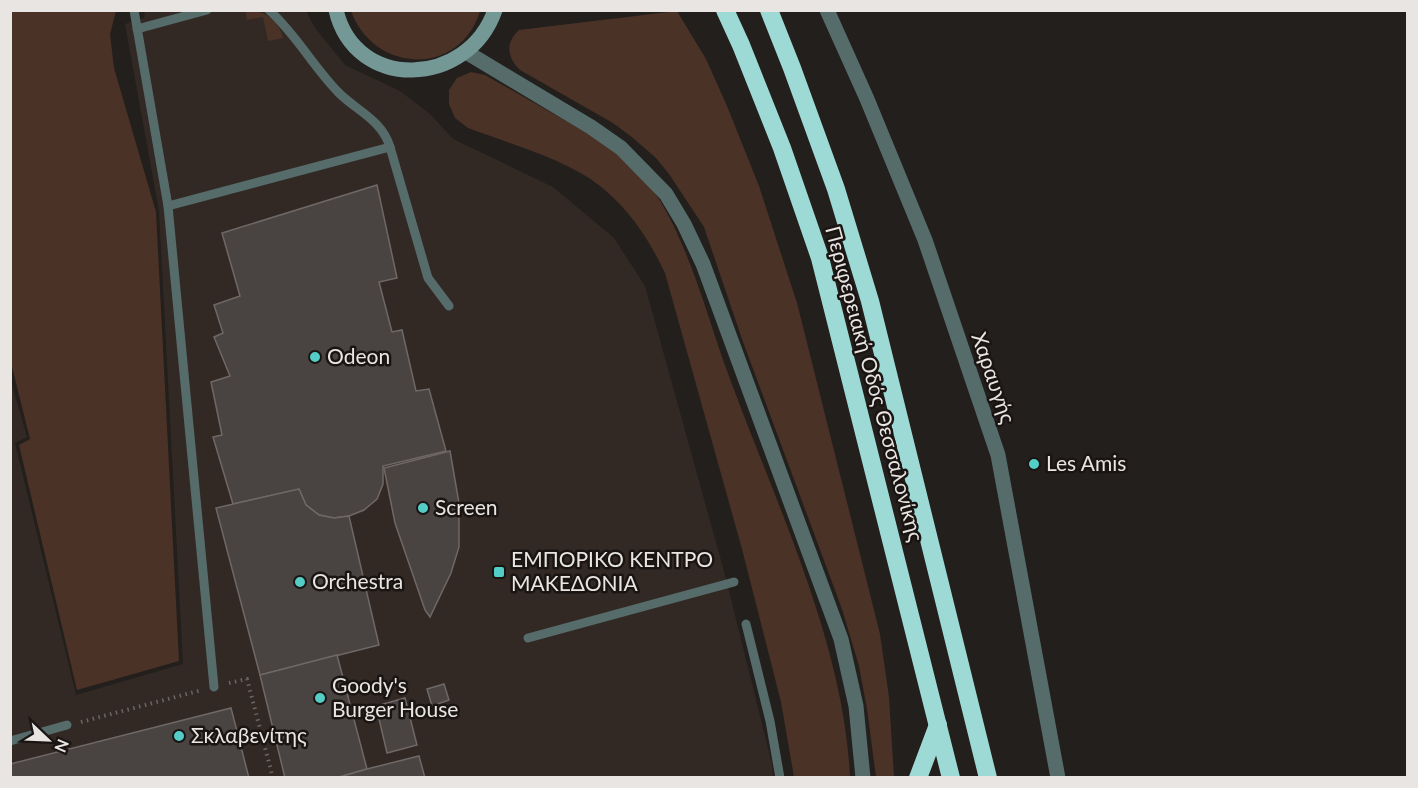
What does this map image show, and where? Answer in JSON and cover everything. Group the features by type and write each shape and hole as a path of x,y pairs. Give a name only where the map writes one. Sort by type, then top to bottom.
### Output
{"highway":[{"name":"Περιφερειακή Οδός Θεσσαλονίκης","path":"725,10 778,138 820,258 951,777"},
{"name":"Περιφερειακή Οδός Θεσσαλονίκης","path":"769,10 832,177 870,301 988,777"},
{"path":"918,777 938,725"},
{"path":"980,743 998,777"}],"street":[{"path":"336,10 340,23 352,43 373,60 383,65 406,70 432,69 466,52 482,35 496,11"},
{"name":"Χαραυγής","path":"827,10 867,99 925,240 998,455 1058,777"},
{"path":"466,52 591,127 621,148 666,194 684,224 703,264 841,639 856,706 863,777"}],"lane":[{"path":"134,10 168,206 214,687"},
{"path":"137,29 207,10"},
{"path":"269,10 340,94 363,110 383,132 390,147 428,278 448,306"},
{"path":"168,206 390,147"},
{"path":"528,638 734,582"},
{"path":"746,624 770,721 780,777"},
{"path":"10,741 67,725"}],"path":[{"path":"67,725 247,679 273,777"}],"shaded area":[{"path":"10,11 116,11 110,34 114,68 156,212 179,661 77,690 19,445 30,439 11,363"},
{"path":"145,11 306,11 315,28 345,65 400,91 430,114 453,139 553,187 614,238 645,286 725,575 772,764 773,777 11,777 10,378 27,437 15,443 76,695 183,664 159,211 125,24 144,18"},
{"path":"255,11 271,18 283,38 268,41 263,17 247,20 246,12"},
{"path":"351,11 480,11 470,33 455,48 436,57 417,59 397,56 378,47 362,32"},
{"path":"677,11 706,59 727,106 759,186 797,303 880,634 889,697 894,777 876,777 859,666 842,609 742,339 704,227 656,158 613,123 520,70 510,55 511,40 519,30"},
{"path":"471,72 485,75 605,143 635,170 661,202 691,267 730,379 787,525 822,625 845,727 850,777 794,777 781,702 742,549 665,273 647,239 616,200 592,180 540,154 468,128 455,118 449,104 449,90 457,78"}],"building":[{"name":"Odeon","path":"377,185 397,278 379,282 392,332 402,330 416,391 429,389 446,451 383,466 383,484 377,499 364,510 349,516 334,518 319,515 306,505 299,489 233,504 213,437 222,435 211,382 230,376 214,337 223,333 214,305 240,296 222,233"},
{"path":"450,451 459,503 459,547 451,573 430,617 425,610 395,523 384,468"},
{"name":"Orchestra","path":"299,489 306,505 319,515 334,518 349,516 379,645 260,675 216,508"},
{"path":"337,655 367,769 336,778 285,778 260,675"},
{"path":"444,684 449,700 432,706 427,689"},
{"path":"405,698 417,745 387,753 376,706"},
{"name":"Σκλαβενίτης","path":"231,708 249,778 10,778 10,764"},
{"path":"419,756 425,778 336,778 367,769"}],"place":[{"name":"Odeon","path":"315,357"},
{"name":"Les Amis","path":"1034,464"},
{"name":"Screen","path":"423,508"},
{"name":"ΕΜΠΟΡΙΚΟ ΚΕΝΤΡΟ ΜΑΚΕΔΟΝΙΑ","path":"499,572"},
{"name":"Orchestra","path":"300,582"},
{"name":"Goody's Burger House","path":"320,698"},
{"name":"Σκλαβενίτης","path":"179,736"}]}
